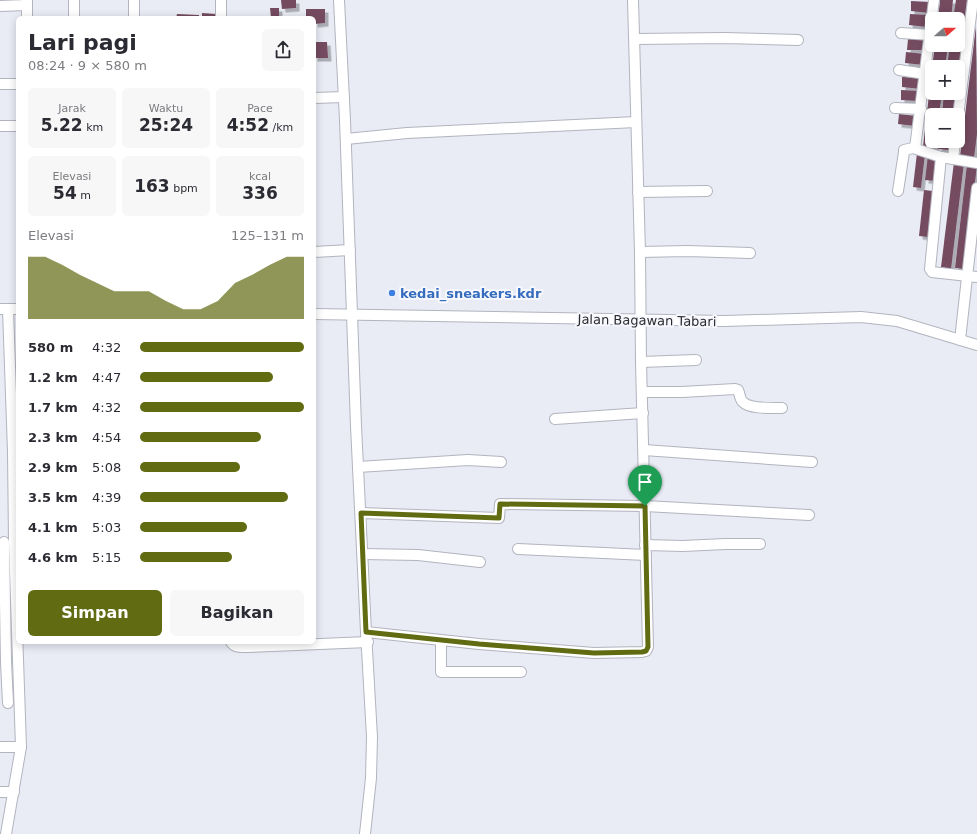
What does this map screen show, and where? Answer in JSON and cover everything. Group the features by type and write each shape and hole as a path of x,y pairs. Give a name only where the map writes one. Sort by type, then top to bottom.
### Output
{"street":[{"path":"74,0 74,16"},
{"path":"134,0 134,16"},
{"path":"221,0 221,16"},
{"path":"339,0 346,138 358,467 372,737 372,764 365,834"},
{"path":"316,641 367,637 441,640 594,653 642,652 646,651 648,647 633,0"},
{"path":"933,12 934,0"},
{"path":"959,108 973,0"},
{"path":"0,6 27,3 27,16"},
{"path":"901,33 925,35"},
{"path":"635,39 724,38 798,40"},
{"path":"899,70 925,74 915,148"},
{"path":"0,84 16,84"},
{"path":"316,98 344,97"},
{"path":"895,108 920,109"},
{"path":"346,138 423,132 636,122"},
{"path":"0,126 16,126"},
{"path":"898,191 904,150 908,148 915,148 941,157 977,164"},
{"path":"953,159 954,148"},
{"path":"941,157 930,268 932,272 972,276"},
{"path":"960,340 972,276 977,188"},
{"path":"638,192 707,191"},
{"path":"316,252 350,250"},
{"path":"640,252 688,250 750,253"},
{"path":"9,309 14,377 16,488 2,584 4,703 21,702"},
{"name":"Jalan Bagawan Tabari","path":"316,314 725,321 861,317 897,321 977,345"},
{"path":"641,362 696,360"},
{"path":"642,392 682,392 735,389 738,390 741,401 745,404 750,406 782,408"},
{"path":"555,419 643,413"},
{"path":"644,450 812,462"},
{"path":"358,467 468,460 501,462"},
{"path":"361,513 499,518 500,504 645,506 809,515"},
{"path":"9,542 16,563"},
{"path":"645,544 683,546 760,544"},
{"path":"518,549 646,555"},
{"path":"363,554 418,554 480,562"},
{"path":"441,640 441,672 521,672"},
{"path":"6,834 21,748 19,644"},
{"path":"232,644 237,647 276,644"},
{"path":"0,747 21,748"},
{"path":"0,792 14,792"}],"building":[{"path":"281,0 296,0 296,8 282,9"},
{"path":"940,0 953,0 952,12 939,12"},
{"path":"956,0 967,0 965,18 965,12 954,12"},
{"path":"911,1 930,2 929,12 911,11"},
{"path":"270,8 279,8 279,16 271,16"},
{"path":"306,9 325,9 325,23 316,24 316,16 306,16"},
{"path":"202,13 216,14 216,16 202,16"},
{"path":"177,14 199,15 199,16 176,16"},
{"path":"910,14 925,15 925,27 909,25"},
{"path":"976,26 977,134 974,158 960,156 961,148 965,148 965,115"},
{"path":"908,39 925,39 925,50 907,50"},
{"path":"316,42 327,42 328,58 316,58"},
{"path":"906,52 925,54 924,65 905,63"},
{"path":"934,52 947,52 946,60 933,60"},
{"path":"949,52 961,52 960,60 948,60"},
{"path":"902,77 922,78 921,89 902,87"},
{"path":"901,90 920,91 919,101 901,100"},
{"path":"928,100 941,100 940,108 927,108"},
{"path":"943,100 955,100 954,108 943,108"},
{"path":"899,114 917,116 916,126 898,124"},
{"path":"925,130 925,147 923,147"},
{"path":"938,148 949,148 949,150"},
{"path":"917,153 925,154 921,188 913,187"},
{"path":"928,155 938,156 935,181 925,180"},
{"path":"954,162 964,163 951,269 941,267"},
{"path":"967,164 977,165 965,269 955,268"},
{"path":"924,190 933,191 928,237 919,236"}],"place":[{"name":"kedai_sneakers.kdr","path":"392,293"}],"route":[{"path":"500,504 645,506 648,647 646,651 594,653 479,644 366,632 361,513 499,518 500,504"}]}
